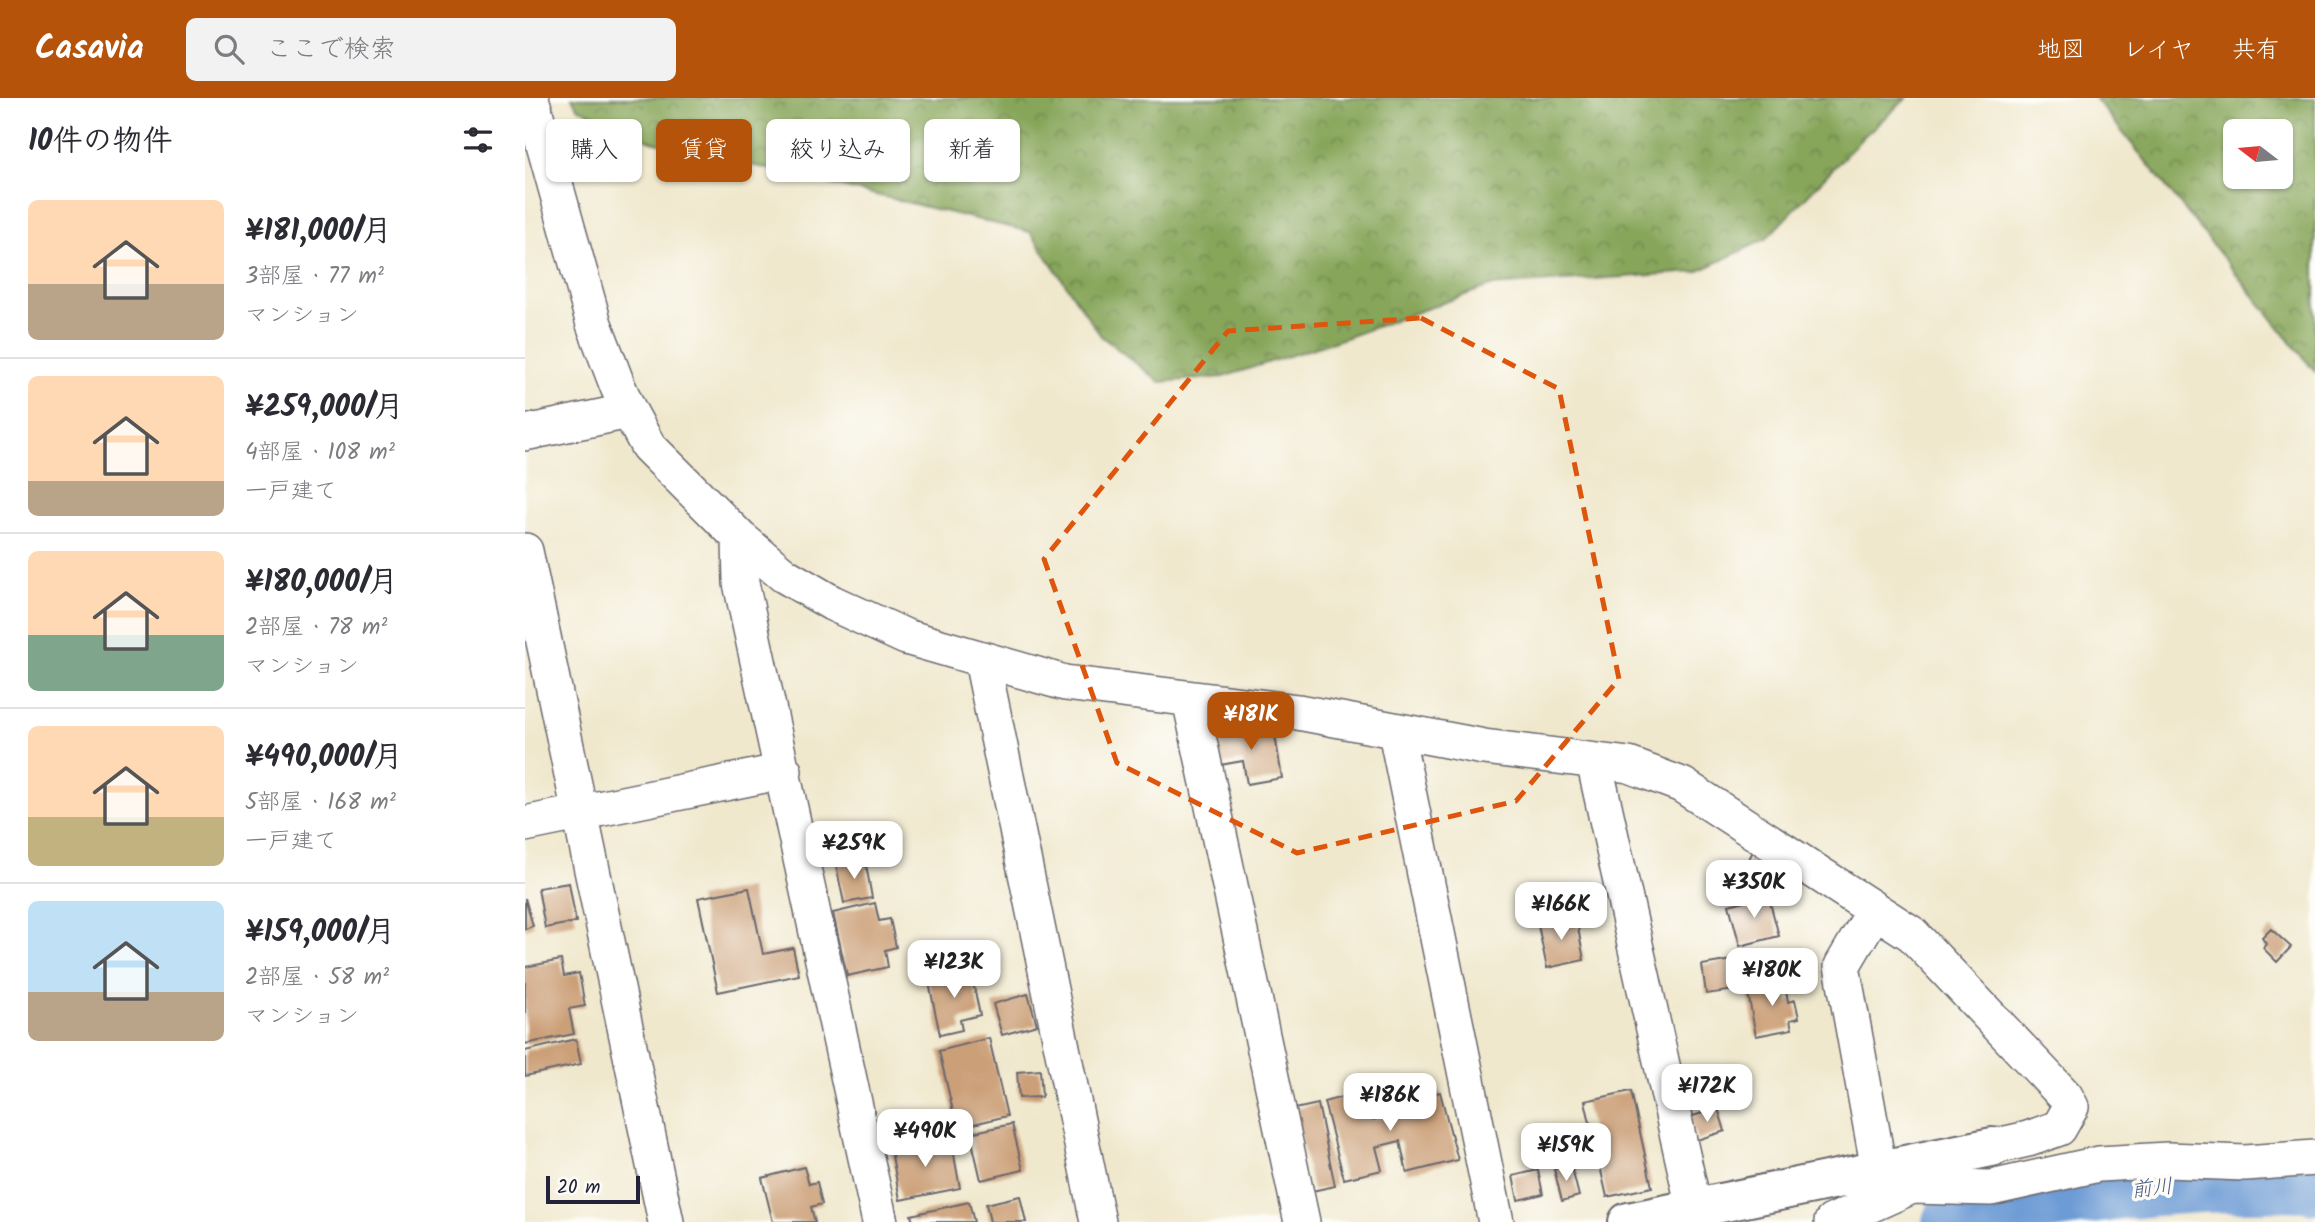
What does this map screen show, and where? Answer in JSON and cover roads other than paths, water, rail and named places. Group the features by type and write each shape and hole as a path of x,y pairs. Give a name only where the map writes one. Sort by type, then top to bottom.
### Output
{"street":[{"path":"531,98 594,324 629,411 648,446 740,538 784,575 832,603 906,637 1065,683 1298,712 1484,747 1629,765 1682,785 1912,934 2065,1096 2071,1107 2059,1128 1901,1173 1627,1222"},
{"path":"525,433 629,411"},
{"path":"740,538 741,583 880,1222"},
{"path":"525,551 666,1222"},
{"path":"982,660 1098,1222"},
{"path":"1190,699 1302,1222"},
{"path":"1396,732 1496,1222"},
{"path":"1594,761 1694,1208"},
{"path":"525,824 784,771"},
{"path":"1875,910 1842,967 1901,1173"},
{"path":"1832,1222 1901,1173 1991,1188 2099,1164 2168,1160 2245,1163 2315,1157"}],"waterway":[{"name":"前川","path":"1950,1222 2062,1200 2137,1190 2213,1184 2291,1183 2315,1186"}]}
